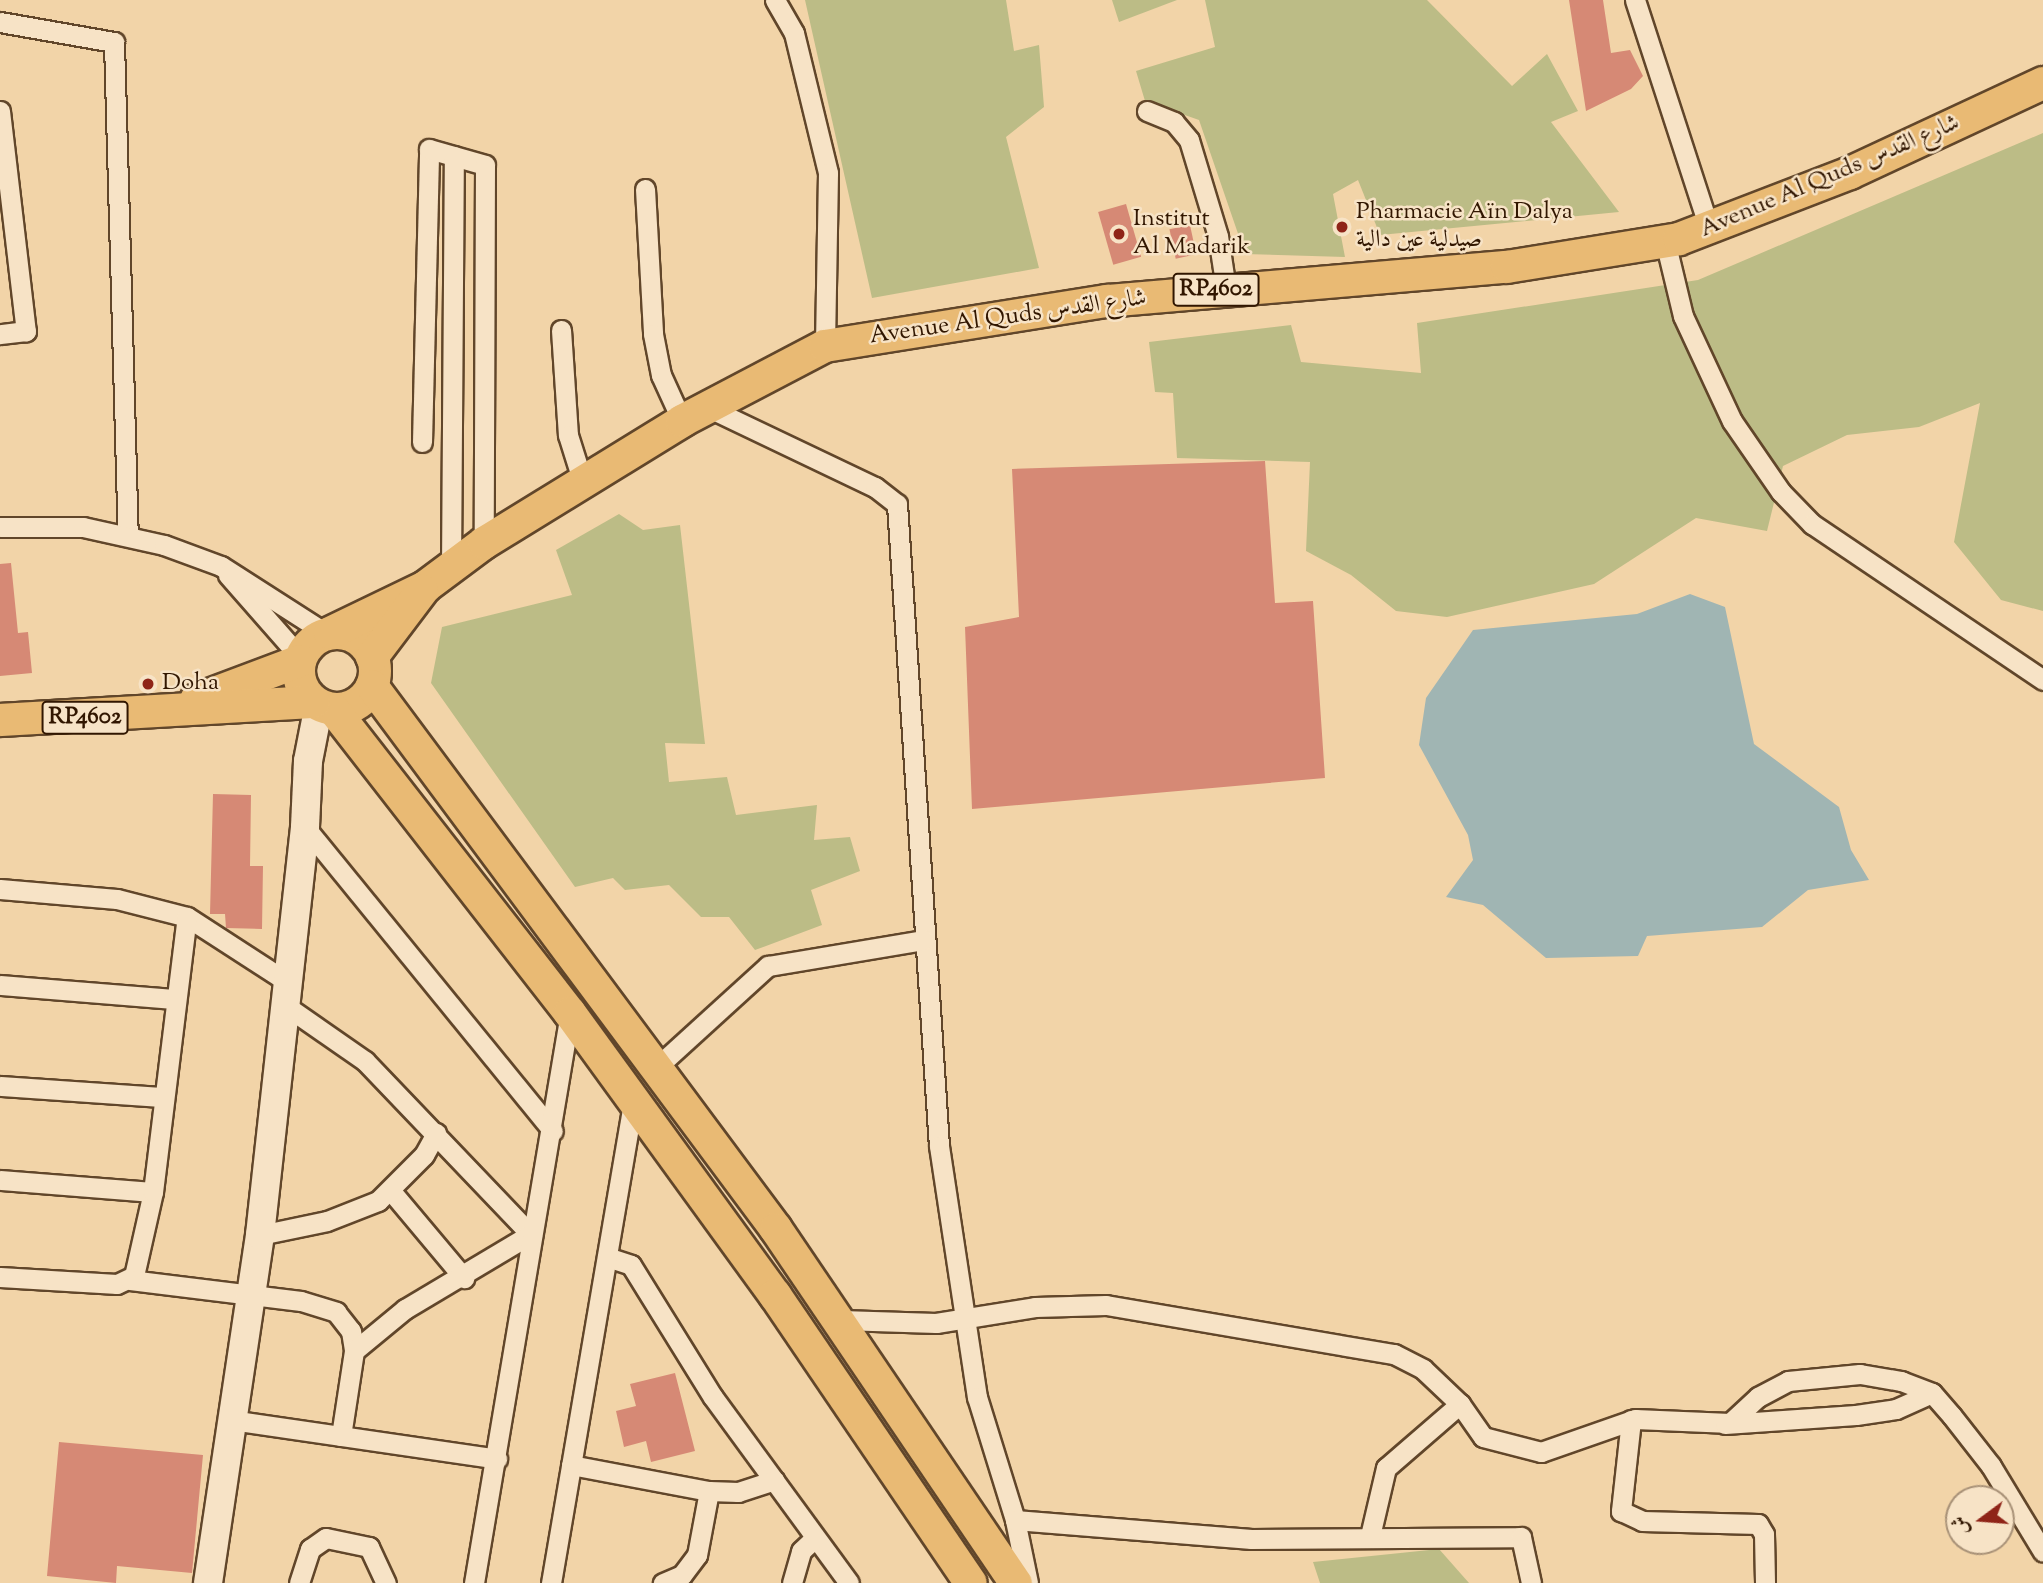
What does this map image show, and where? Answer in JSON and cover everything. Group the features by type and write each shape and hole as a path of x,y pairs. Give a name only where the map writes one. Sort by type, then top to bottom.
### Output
{"main road":[{"name":"Avenue Al Quds شارع القدس","path":"329,634 425,587 484,543 694,414 825,346 1107,301 1507,267 1665,241 1710,231 2043,83"},
{"name":"Avenue Al Quds شارع القدس","path":"372,672 425,587"},
{"name":"RP4602","path":"169,710 300,659 311,643 329,634"},
{"path":"329,634 348,634 372,672 841,1320 1016,1583"},
{"path":"300,659 303,690 322,706 570,1013 775,1295 971,1583"},
{"name":"RP4602","path":"0,720 169,710 322,706 350,708 372,672"}],"street":[{"path":"775,0 794,33 828,173 825,346"},
{"path":"1635,0 1710,231"},
{"path":"0,22 114,42 128,536"},
{"path":"0,111 26,331 0,334"},
{"path":"1147,111 1174,122 1188,140 1218,236 1226,289"},
{"path":"422,442 429,149 485,165 484,543"},
{"path":"451,569 454,156"},
{"path":"645,189 653,334 661,375 694,414 875,486 897,504 933,1088 964,1321 987,1439 1015,1520 1028,1583"},
{"path":"1665,241 1683,316 1738,431 1781,492 1812,524 2043,680"},
{"path":"561,330 568,435 583,483"},
{"path":"0,527 83,527 128,536 221,566 329,634"},
{"path":"221,566 300,659"},
{"path":"208,1583 248,1294 260,1235 306,827 307,761 322,706"},
{"path":"306,827 553,1131"},
{"path":"0,889 117,899 187,917 287,994 365,1061 531,1236"},
{"path":"130,1280 141,1260 153,1192 173,999 187,917"},
{"path":"658,1066 768,966 924,940"},
{"path":"0,985 173,999"},
{"path":"474,1583 497,1460 531,1236 553,1131 570,1013"},
{"path":"0,1086 163,1097"},
{"path":"551,1583 633,1103"},
{"path":"260,1235 327,1221 391,1191 424,1155 436,1133"},
{"path":"0,1180 153,1192"},
{"path":"391,1191 464,1278"},
{"path":"354,1350 405,1309 464,1278 531,1236"},
{"path":"607,1257 631,1265 713,1397 849,1583"},
{"path":"0,1277 130,1280 248,1294 336,1312 351,1331 354,1350 341,1436"},
{"path":"841,1320 964,1321 1059,1305 1147,1310 1394,1353 1423,1369 1460,1404 1483,1437 1541,1452 1630,1420 1725,1424 1856,1415 1896,1409 1932,1393"},
{"path":"1725,1424 1772,1388 1807,1378 1860,1374 1916,1384 1932,1393 1991,1466 2043,1552"},
{"path":"1370,1536 1387,1468 1460,1404"},
{"path":"231,1420 497,1460"},
{"path":"1630,1420 1621,1511 1642,1521 1758,1524 1765,1540 1765,1583"},
{"path":"571,1465 709,1491 738,1492 774,1480"},
{"path":"663,1583 682,1575 697,1555 709,1491"},
{"path":"1015,1520 1251,1539 1370,1536 1521,1537 1531,1583"},
{"path":"299,1583 310,1549 326,1538 369,1547 386,1583"},
{"path":"792,1583 801,1551 815,1538"}],"green space":[{"path":"805,0 1006,0 1014,51 1039,45 1044,107 1006,137 1039,268 872,298"},
{"path":"1112,0 1177,0 1119,22"},
{"path":"1205,0 1427,0 1512,86 1547,54 1578,111 1551,122 1619,212 1380,235 1358,180 1333,194 1345,257 1245,254 1199,120 1145,101 1136,71 1215,47"},
{"path":"2043,133 2043,611 2001,600 1954,542 1980,403 1919,427 1847,435 1783,466 1767,531 1696,518 1594,584 1447,617 1396,611 1351,575 1306,551 1310,462 1177,458 1173,393 1155,392 1149,342 1291,325 1301,362 1421,373 1417,323 1698,280"},
{"path":"619,514 643,530 680,525 705,744 665,743 669,782 727,777 736,815 817,805 814,840 850,837 860,871 811,890 822,925 755,950 729,917 701,917 669,885 625,890 613,878 575,887 431,683 442,627 572,595 556,550"},
{"path":"1439,1549 1469,1583 1320,1583 1313,1562"}],"shaded area":[{"path":"1690,594 1725,607 1754,744 1839,807 1851,850 1869,880 1808,890 1762,927 1647,936 1638,956 1546,958 1483,905 1446,897 1473,860 1468,835 1419,745 1426,698 1473,630 1637,614"}],"building":[{"path":"1569,0 1603,0 1611,53 1630,50 1643,76 1631,89 1586,111"},
{"name":"Institut Al Madarik","path":"1126,204 1141,257 1113,265 1098,212"},
{"path":"1190,225 1196,254 1176,259 1169,229"},
{"path":"1265,461 1275,603 1313,601 1325,778 972,809 965,627 1019,617 1012,469"},
{"path":"11,563 18,633 28,632 32,673 0,676 0,564"},
{"path":"213,794 251,795 250,866 263,866 262,929 226,928 225,914 210,914"},
{"path":"675,1373 695,1451 651,1462 646,1441 624,1447 616,1411 636,1406 630,1384"},
{"path":"59,1442 203,1455 192,1573 117,1566 116,1583 47,1576"}],"place":[{"name":"Pharmacie Aïn Dalya صيدلية عين دالية","path":"1342,227"},
{"name":"Institut Al Madarik","path":"1119,234"},
{"name":"Doha","path":"148,684"}]}
